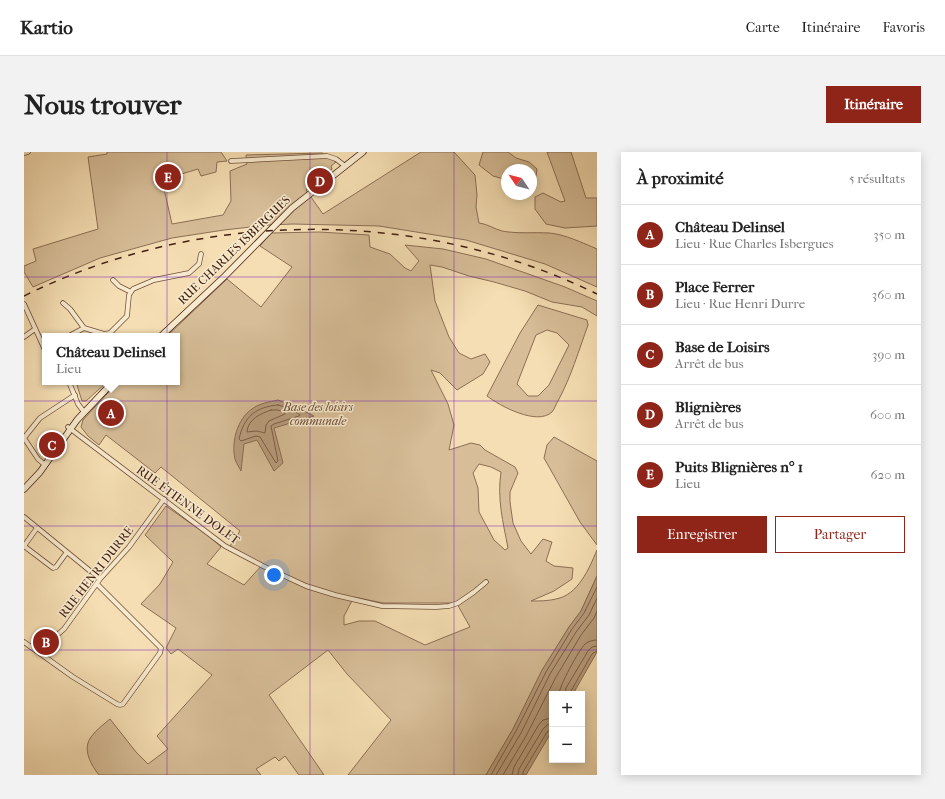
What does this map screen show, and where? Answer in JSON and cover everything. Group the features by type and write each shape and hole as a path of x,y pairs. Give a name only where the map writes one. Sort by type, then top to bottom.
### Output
{"main road":[{"name":"RUE CHARLES ISBERGUES","path":"164,333 229,272 292,208 363,152"},
{"path":"24,489 44,464 69,428 83,411 109,385"}],"street":[{"path":"24,153 28,152"},
{"path":"231,161 327,156 336,158 345,166"},
{"path":"109,333 112,332 127,316 130,292 137,287 154,280 189,273 199,264 201,254"},
{"path":"112,280 118,286 130,292"},
{"path":"63,303 70,309 84,328 102,333"},
{"path":"24,304 42,344"},
{"path":"75,333 84,328"},
{"path":"24,337 35,330"},
{"path":"70,385 78,404 83,411"},
{"path":"44,464 25,440 25,437 40,418 75,395"},
{"name":"RUE ÉTIENNE DOLET","path":"69,428 232,550 302,585 335,595 389,607 449,606 458,603 486,582"},
{"name":"RUE HENRI DURRE","path":"40,653 49,642 64,629 100,579 129,547 164,499"},
{"path":"24,517 100,579"},
{"path":"37,528 24,546 53,568 55,568 67,552"},
{"path":"24,642 117,704 120,705 124,702 160,653 162,648 97,584"}],"green space":[{"path":"107,152 221,152 227,161 217,162 216,172 201,176 198,169 162,180 172,224 223,215 231,201 230,171 247,164 246,155 322,153 336,162 331,166 332,169 306,190 323,214 421,152 454,152 475,175 477,195 476,207 479,223 508,232 561,235 597,249 597,287 545,264 466,240 379,226 293,224 224,230 172,238 100,258 33,287 24,272 24,266 36,261 33,249 98,229 88,157 107,154"},
{"path":"483,152 508,152 516,158 531,164 501,164 501,178 493,176 479,165"},
{"path":"547,152 571,152 586,198 597,198 597,226 565,228 546,224 535,209 535,200 537,200 537,196 543,193 561,202 565,201"},
{"name":"Base des loisirs communale","path":"319,232 369,235 370,247 390,254 405,268 411,271 419,261 405,245 443,249 486,259 565,287 597,301 597,316 582,307 552,302 525,291 442,267 430,265 435,301 449,337 459,353 471,359 485,354 490,362 483,374 457,390 440,373 431,370 448,404 454,425 449,450 471,443 480,445 485,450 515,467 518,473 510,492 510,502 513,523 521,541 531,554 543,539 552,542 546,561 554,566 573,568 572,579 554,591 531,601 547,601 556,599 564,597 571,592 582,580 597,550 597,576 581,611 569,627 543,670 513,729 486,775 348,775 391,720 347,674 328,650 269,695 324,775 299,775 285,756 279,761 275,757 256,769 261,775 99,775 93,767 87,752 88,742 95,732 110,719 136,752 148,764 168,749 157,736 212,675 178,649 171,654 166,648 176,628 141,604 160,584 173,562 145,535 166,506 210,537 221,547 207,564 244,585 263,564 230,546 240,531 161,467 155,473 106,435 99,445 88,436 81,427 83,420 115,385 180,385 180,333 170,333 227,279 261,307 292,267 260,246 271,233","holes":["479,464 491,467 501,472 500,501 508,548 505,550 494,540 479,512 478,488 473,473","354,597 383,603 456,602 470,627 425,645 375,621 359,621 344,625 344,616"]},
{"path":"538,305 587,320 588,325 567,383 553,411 545,416 528,416 519,413 501,405 487,396 520,333","holes":["547,330 557,333 569,345 549,385 538,396 528,396 517,384 536,335"]},
{"path":"77,385 104,385 86,401 82,401"},
{"path":"554,437 597,461 597,545 580,522 544,458 547,445"}],"water":[{"path":"278,400 314,416 274,428 283,463 274,471 257,440 244,444 241,471 235,460 234,446 236,432 242,419 247,413 258,405"},
{"path":"597,576 597,652 575,691 549,691 549,736 526,775 486,775 513,729 542,670 581,611"}],"railway":[{"path":"24,296 92,267 163,246 236,234 310,229 385,233 458,245 529,265 597,294"}],"place":[{"name":"Puits Blignières n° 1","path":"168,177"},
{"name":"Blignières","path":"320,181"},
{"name":"Château Delinsel","path":"111,413"},
{"name":"Base de Loisirs","path":"52,445"},
{"name":"Place Ferrer","path":"46,642"}]}
